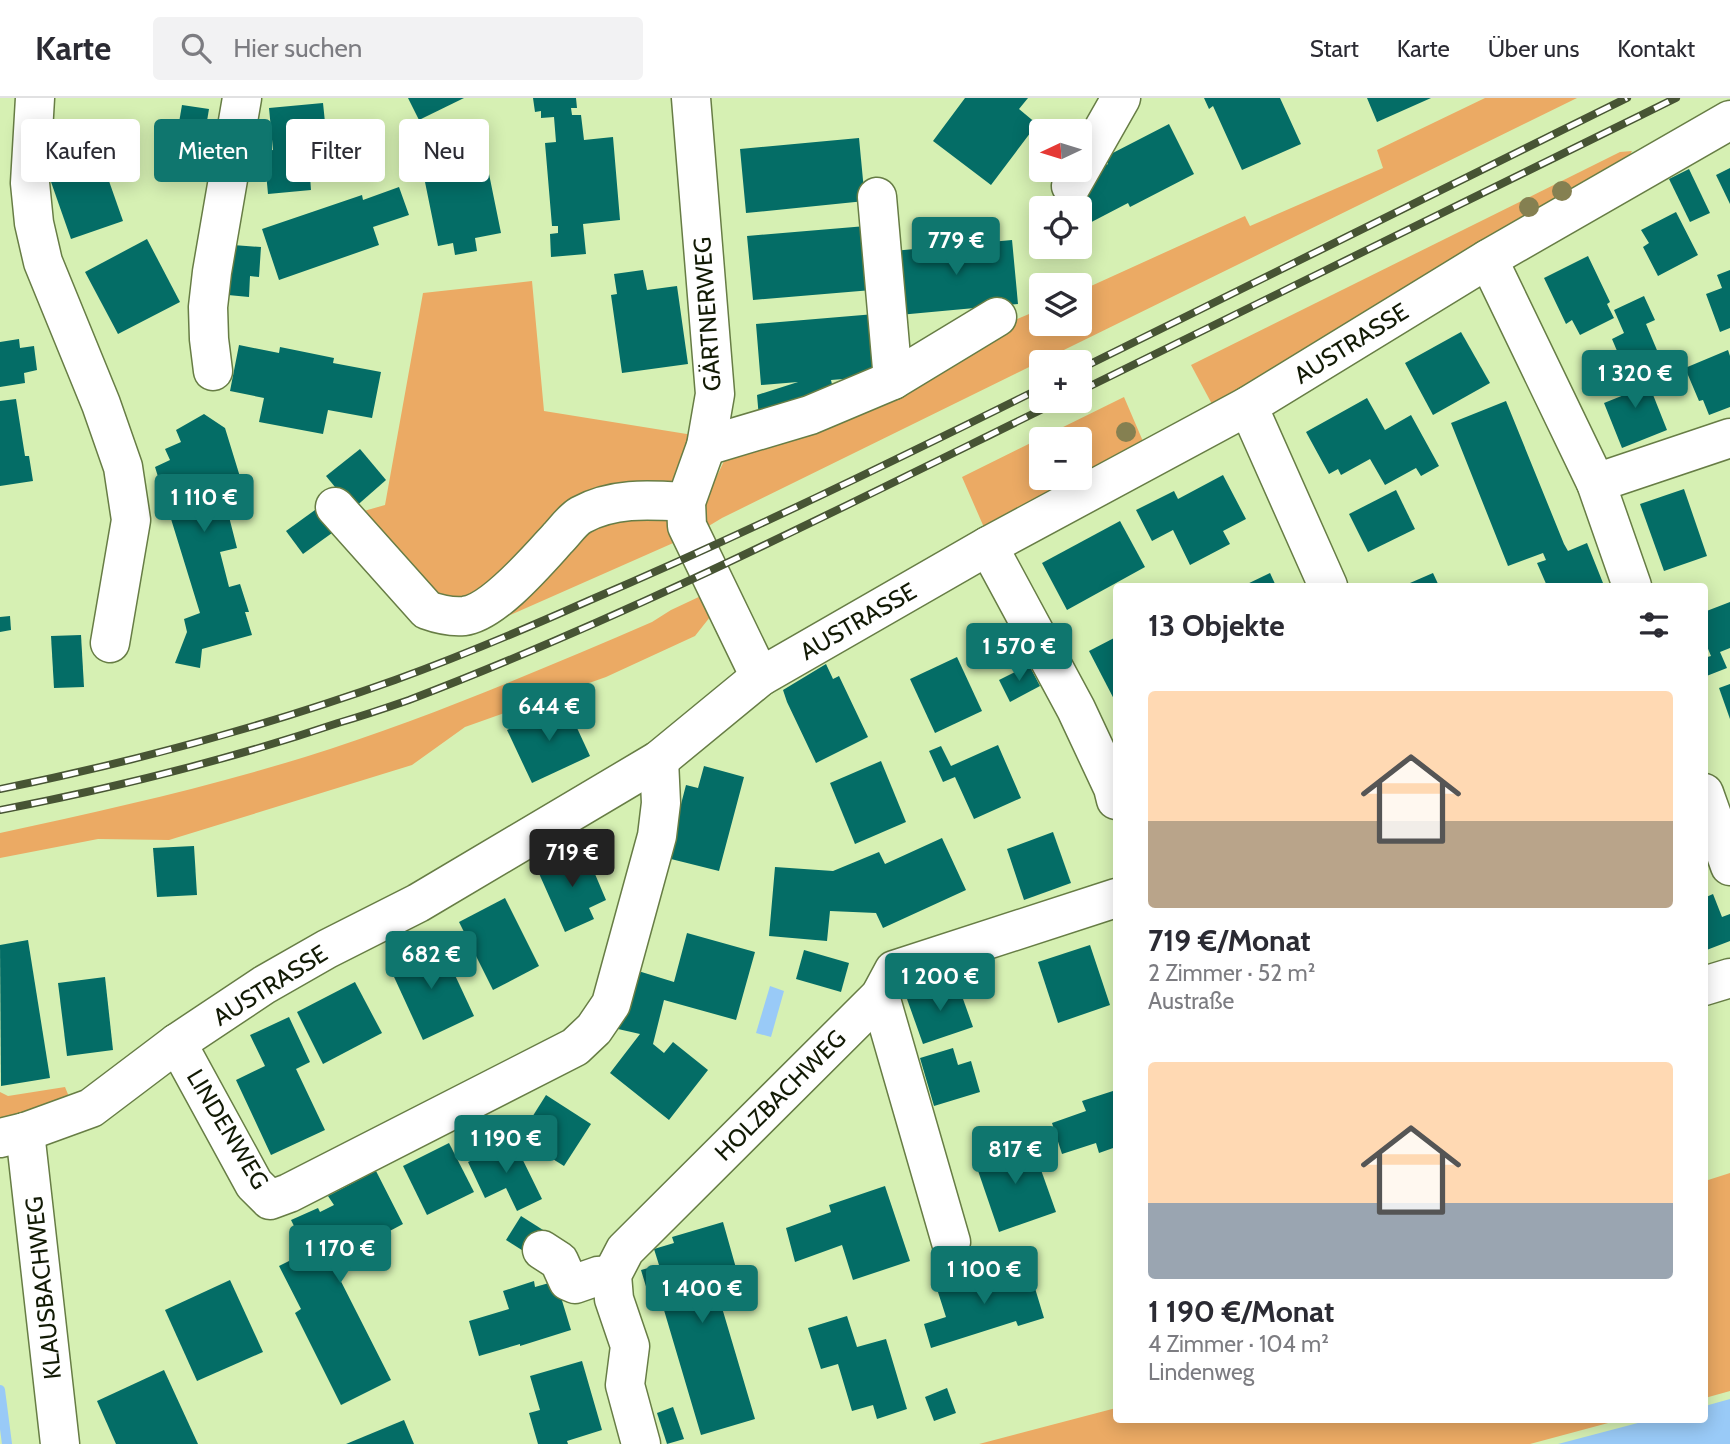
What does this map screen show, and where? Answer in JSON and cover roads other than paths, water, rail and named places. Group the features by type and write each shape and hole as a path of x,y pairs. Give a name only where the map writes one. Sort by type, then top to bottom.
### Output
{"street":[{"path":"35,98 30,183 34,223 43,262 101,404 122,467 131,520 110,643"},
{"path":"213,371 208,307 242,98"},
{"name":"GÄRTNERWEG","path":"691,98 715,394 706,446 686,502 687,526 760,677"},
{"path":"1071,186 1121,98"},
{"name":"AUSTRASSE","path":"12,1135 91,1108 177,1043 264,985 327,949 418,903 659,760 760,677 988,546 1248,406 1488,259 1730,120"},
{"path":"877,197 893,380"},
{"path":"1488,259 1596,483 1631,583"},
{"path":"706,446 810,415 893,380 998,317"},
{"path":"1248,406 1327,583"},
{"path":"1596,483 1730,438"},
{"path":"335,507 427,610 465,616 477,612 504,594 578,517 603,505 626,500 686,502"},
{"path":"988,546 1076,709 1113,788"},
{"name":"LINDENWEG","path":"177,1043 254,1184 270,1200 289,1193 575,1047 594,1029 611,1004 657,836 661,803 659,760"},
{"path":"1708,804 1730,866"},
{"name":"HOLZBACHWEG","path":"612,1275 625,1250 880,996 894,970 1113,899"},
{"path":"1708,985 1730,978"},
{"path":"880,996 951,1242"},
{"name":"KLAUSBACHWEG","path":"12,1135 60,1444"},
{"path":"542,1250 559,1261 568,1281 575,1284 598,1276 612,1275 614,1299 630,1346 625,1385 640,1444"}],"water":[{"path":"770,986 784,991 771,1037 756,1033"},
{"path":"1730,1399 1730,1444 1558,1444 1638,1423 1708,1423 1708,1405"}],"waterway":[{"path":"0,1390 7,1444"}],"railway":[{"path":"1092,363 1627,98"},
{"path":"1092,385 1676,98"},
{"path":"0,789 150,755 249,728 395,680 541,622 703,550 873,471 1029,394"},
{"path":"0,810 128,783 213,761 409,700 656,596 1034,413"}]}
